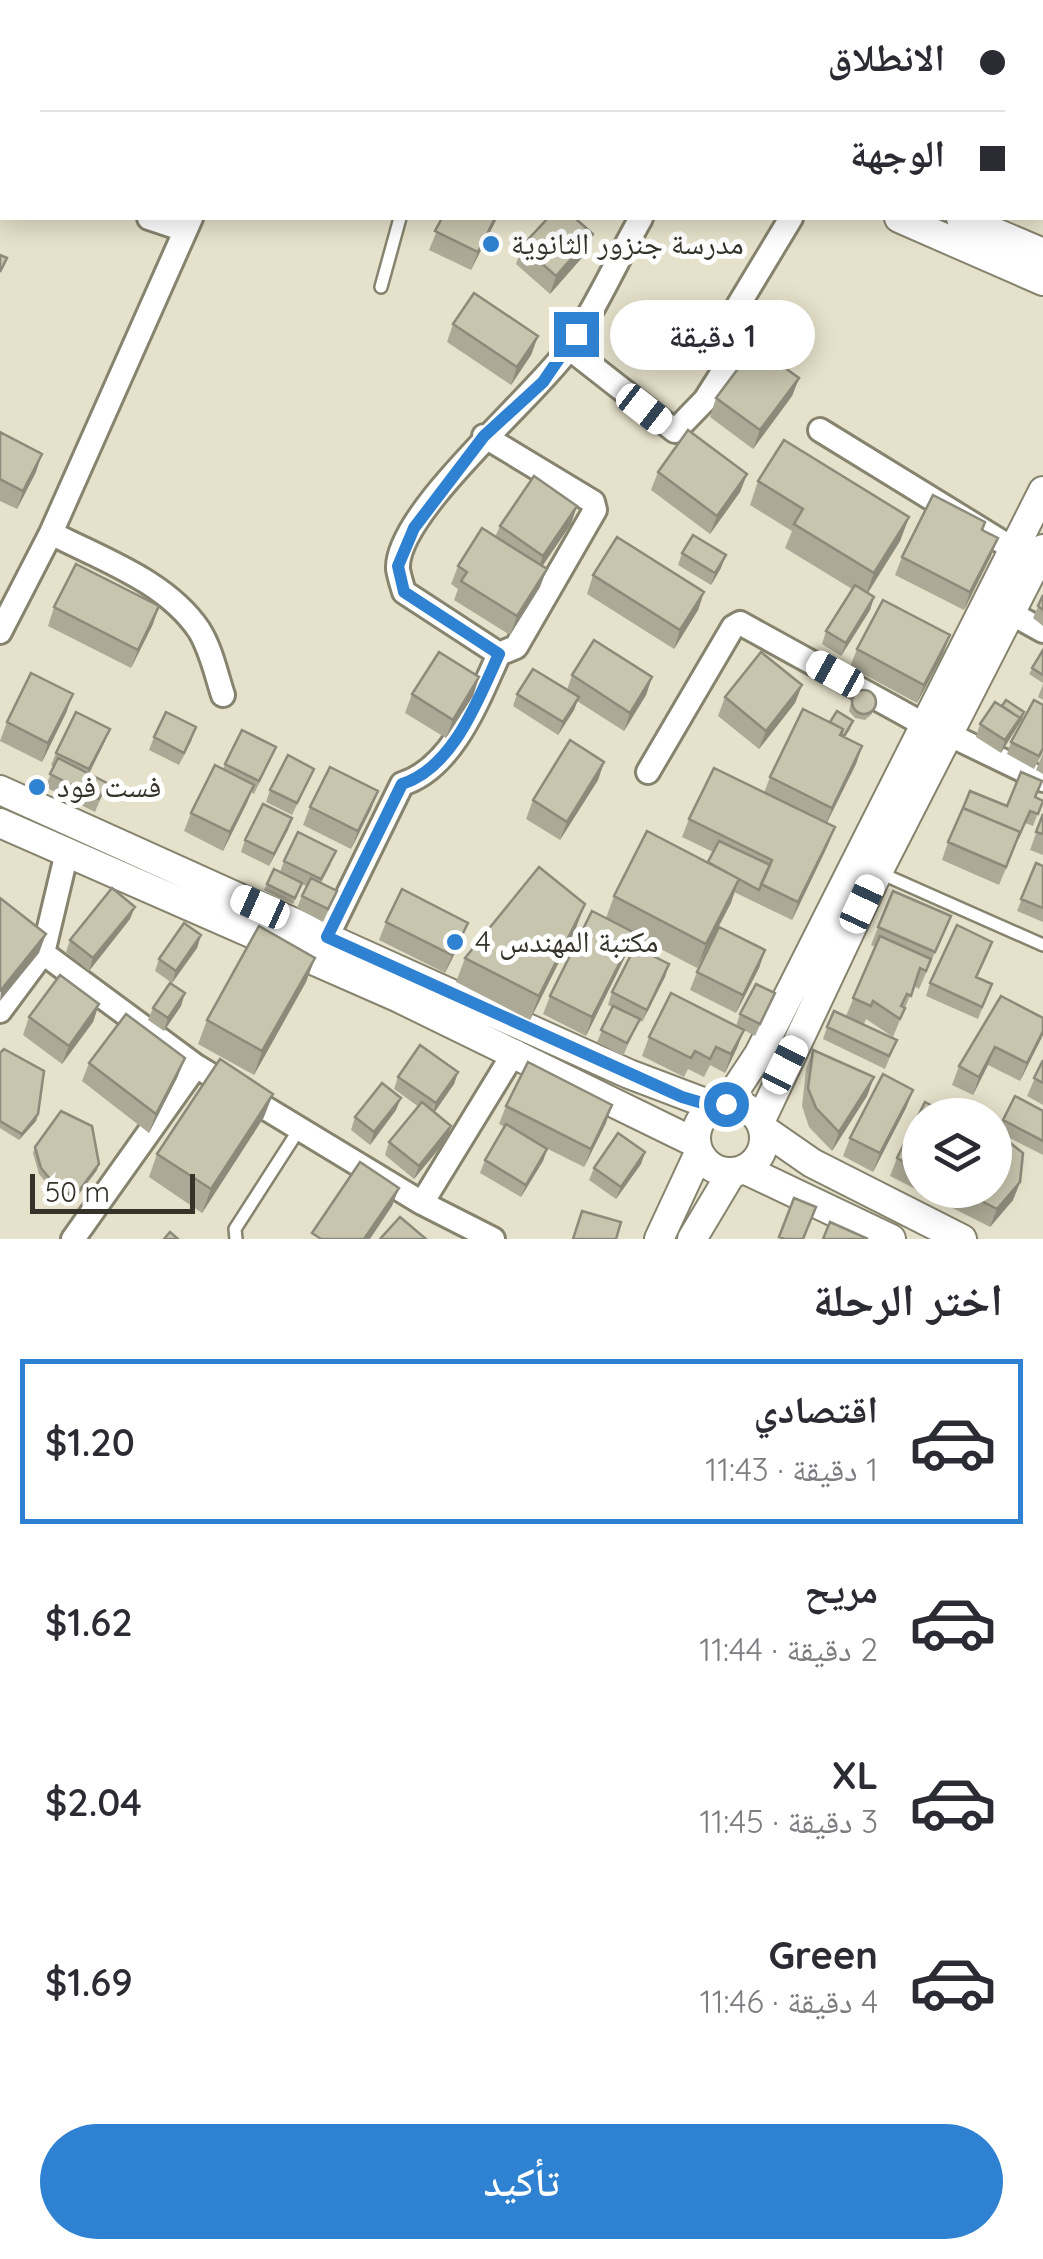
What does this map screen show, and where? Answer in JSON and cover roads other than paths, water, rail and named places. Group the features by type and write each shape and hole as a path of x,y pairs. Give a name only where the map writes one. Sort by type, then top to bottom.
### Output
{"street":[{"path":"0,632 51,534 188,224 161,220"},
{"path":"499,654 404,592 398,566 414,528 484,436 543,382 569,348 640,220"},
{"path":"569,348 667,428 675,431 683,427 729,362 724,329 790,220"},
{"path":"904,220 1043,281"},
{"path":"967,220 1043,253"},
{"path":"820,430 1029,549"},
{"path":"327,937 402,784 422,778 473,712 499,654 516,647 595,510 593,502 484,436"},
{"path":"692,1239 738,1171 762,1150 761,1126 878,872 936,729 1008,612 1043,492"},
{"path":"51,534 142,579 182,610 200,632 223,695"},
{"path":"658,1239 698,1148 702,1120 721,1106 759,1054 1029,549"},
{"path":"1008,612 1043,631"},
{"path":"648,772 733,627 740,623 936,729 1043,780"},
{"path":"0,790 630,1074 721,1106 746,1108 761,1126 812,1163 962,1239"},
{"path":"0,823 514,1051 698,1148 716,1169 738,1171 891,1239"},
{"path":"0,1011 44,953 67,852"},
{"path":"44,953 196,1066 298,1131 481,1237"},
{"path":"422,1203 514,1051"},
{"path":"74,1239 196,1066"}],"lane":[{"path":"381,287 399,220"},
{"path":"878,872 1043,946"},
{"path":"236,1239 236,1229 298,1131"}],"place":[{"name":"مدرسة جنزور الثانوية","path":"491,244"},
{"name":"فست فود","path":"37,787"},
{"name":"مكتبة المهندس 4","path":"455,942"}]}
